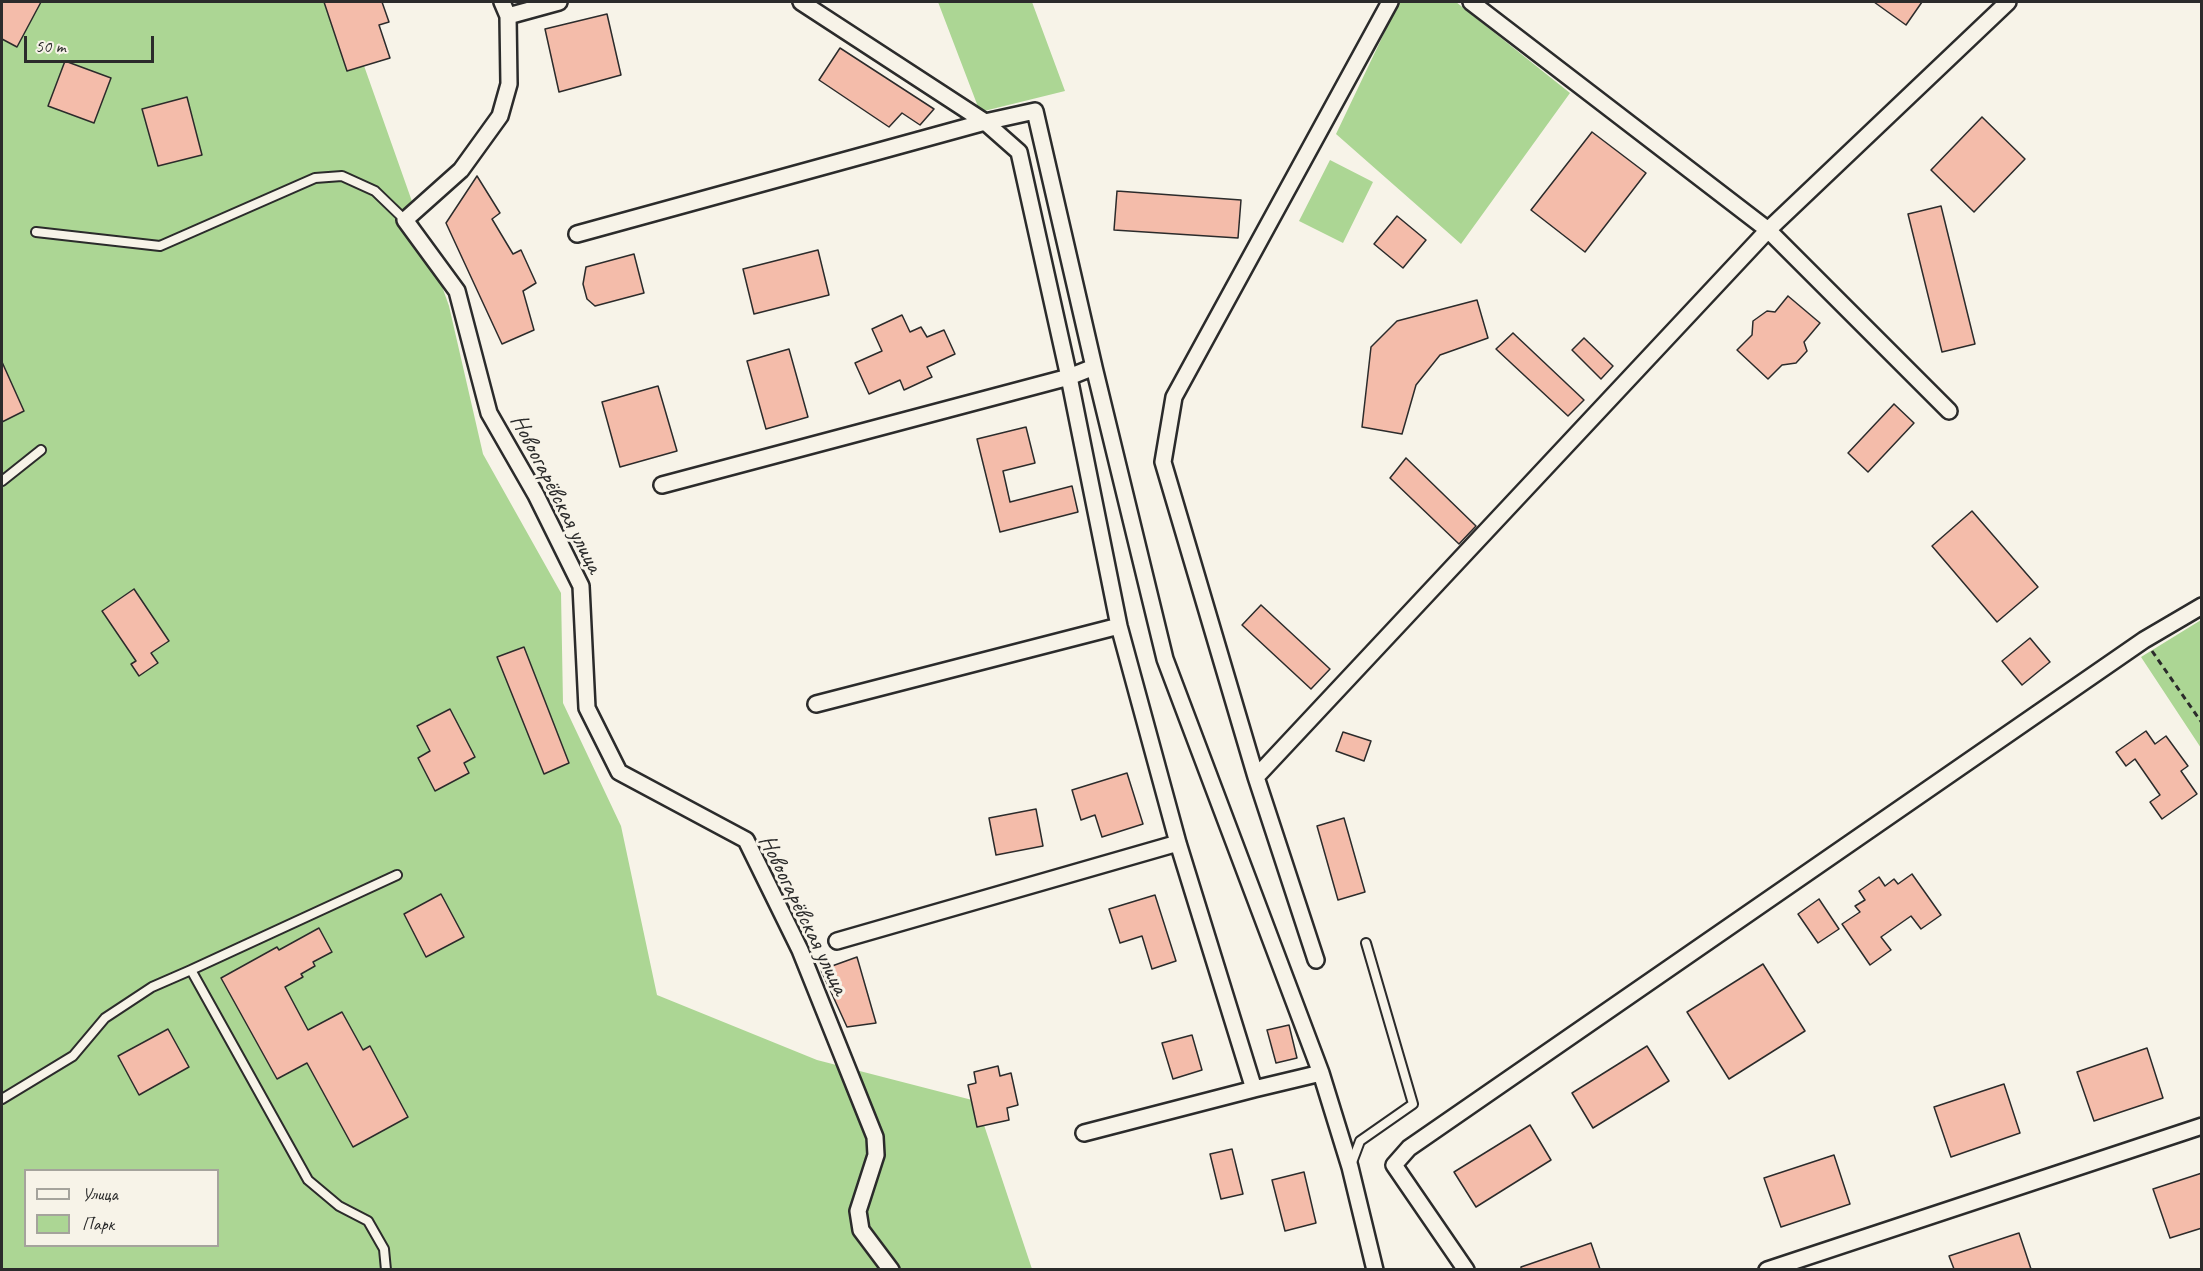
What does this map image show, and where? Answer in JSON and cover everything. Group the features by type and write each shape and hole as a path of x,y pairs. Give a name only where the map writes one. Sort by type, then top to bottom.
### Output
{"street":[{"path":"405,220 461,170 500,116 509,84 508,16 502,2"},
{"path":"508,16 559,2"},
{"path":"801,2 984,122 1019,152 1069,377 1119,626 1178,843 1254,1089"},
{"path":"1316,960 1256,777 1163,462 1174,397 1390,2"},
{"path":"1471,2 1768,230 1949,411"},
{"path":"1256,777 1768,230 2008,2"},
{"path":"577,234 984,122 1035,111 1165,659 1321,1072 1350,1167 1375,1269"},
{"name":"Новоогарёвская улица","path":"405,220 457,291 489,413 536,495 581,586 588,708 619,771 746,840 800,950 875,1137 876,1155 858,1211 861,1230 891,1269"},
{"path":"662,485 1069,377 1094,367"},
{"path":"1466,1269 1394,1165 1409,1148 2144,640 2202,606"},
{"path":"816,704 1119,626"},
{"path":"837,941 1178,843"},
{"path":"1084,1133 1321,1072"},
{"path":"1767,1269 2202,1126"}],"lane":[{"path":"36,232 160,246 315,178 342,176 375,191 405,220"},
{"path":"2,481 41,450"},
{"path":"2,1099 74,1056 105,1018 152,987 397,875"},
{"path":"1350,1167 1360,1141 1413,1104 1366,943"},
{"path":"192,970 308,1180 339,1206 368,1221 384,1249 387,1269"}],"path":[{"path":"2144,640 2202,723"}],"green space":[{"path":"2,2 333,2 351,29 449,306 483,454 561,593 563,703 621,826 657,995 817,1060 976,1101 1032,1269 2,1270"},
{"path":"938,2 1032,2 1065,91 980,112"},
{"path":"1399,2 1456,2 1570,93 1461,244 1336,134"},
{"path":"1330,160 1373,182 1343,243 1299,221"},
{"path":"2201,620 2201,748 2141,657"}],"building":[{"path":"2,2 41,2 17,47 2,39"},
{"path":"324,2 382,2 389,22 379,25 390,58 347,71"},
{"path":"1874,2 1922,2 1906,25"},
{"path":"607,14 621,75 559,92 545,29"},
{"path":"840,48 934,109 920,125 902,113 889,127 819,80"},
{"path":"65,61 111,78 94,123 48,106"},
{"path":"187,97 202,155 158,166 142,109"},
{"path":"1982,117 2025,159 1974,212 1931,170"},
{"path":"1592,132 1646,173 1585,252 1531,210"},
{"path":"477,176 500,213 492,219 513,254 521,250 536,283 523,291 534,330 502,344 446,223"},
{"path":"1117,191 1241,200 1238,238 1114,230"},
{"path":"1941,206 1975,344 1942,352 1908,214"},
{"path":"1397,216 1426,240 1403,268 1374,244"},
{"path":"818,250 829,295 754,314 743,269"},
{"path":"634,254 644,293 595,306 587,299 583,284 586,267"},
{"path":"1788,296 1820,323 1804,342 1807,351 1796,363 1782,365 1768,379 1737,350 1752,335 1753,321 1767,311 1775,312"},
{"path":"1477,300 1488,338 1440,355 1416,385 1402,434 1362,427 1371,347 1397,321"},
{"path":"902,315 910,332 921,327 927,337 944,330 955,354 927,367 932,377 904,390 900,380 869,394 855,363 882,351 872,329"},
{"path":"1513,333 1584,400 1568,416 1496,349"},
{"path":"1584,338 1613,366 1601,379 1572,350"},
{"path":"789,349 808,417 766,429 747,361"},
{"path":"2,362 24,411 2,422"},
{"path":"658,386 677,451 620,467 602,402"},
{"path":"1894,404 1914,423 1868,472 1848,453"},
{"path":"1026,427 1035,463 1003,471 1010,502 1072,486 1078,512 1000,532 977,439"},
{"path":"1406,458 1476,526 1459,544 1390,478"},
{"path":"1972,511 2038,587 1997,622 1932,546"},
{"path":"134,589 169,641 151,653 158,663 139,676 131,664 136,661 102,611"},
{"path":"1261,605 1330,669 1311,689 1242,625"},
{"path":"2030,638 2050,662 2022,685 2002,661"},
{"path":"524,647 569,763 544,774 497,657"},
{"path":"450,709 475,757 464,763 469,773 435,791 418,758 430,751 417,726"},
{"path":"2146,731 2155,744 2166,736 2188,766 2181,771 2197,794 2162,819 2150,802 2160,795 2135,759 2126,766 2116,752"},
{"path":"1343,732 1371,741 1364,761 1336,751"},
{"path":"1127,773 1143,824 1102,837 1095,815 1081,820 1072,790"},
{"path":"1036,809 1043,846 996,855 989,818"},
{"path":"1344,818 1365,892 1338,900 1317,826"},
{"path":"1912,874 1941,915 1921,929 1911,916 1881,937 1891,950 1870,965 1842,924 1860,912 1855,906 1865,900 1859,891 1879,877 1885,886 1894,879 1898,884"},
{"path":"441,894 464,937 426,957 404,914"},
{"path":"1155,895 1176,961 1152,969 1142,936 1120,943 1109,909"},
{"path":"1819,899 1839,929 1818,943 1798,914"},
{"path":"319,928 332,952 313,962 315,966 301,974 303,977 285,987 308,1030 342,1012 363,1050 370,1046 408,1117 353,1147 307,1063 277,1079 221,978 277,947 279,950"},
{"path":"857,957 876,1023 847,1027 821,970"},
{"path":"1763,964 1805,1031 1729,1079 1687,1012"},
{"path":"1289,1025 1297,1058 1276,1063 1267,1030"},
{"path":"168,1029 189,1067 139,1095 118,1056"},
{"path":"1192,1035 1202,1070 1173,1079 1162,1043"},
{"path":"1647,1046 1669,1081 1593,1128 1572,1093"},
{"path":"2147,1048 2163,1098 2094,1121 2077,1072"},
{"path":"998,1066 1000,1076 1011,1073 1018,1105 1007,1108 1009,1120 977,1127 968,1085 976,1083 974,1072"},
{"path":"2004,1084 2020,1133 1951,1157 1934,1107"},
{"path":"1530,1125 1551,1160 1476,1207 1454,1172"},
{"path":"1232,1149 1243,1194 1221,1199 1210,1154"},
{"path":"1834,1155 1850,1204 1781,1227 1764,1178"},
{"path":"1304,1172 1316,1223 1285,1231 1272,1180"},
{"path":"2202,1173 2202,1228 2170,1238 2153,1189"},
{"path":"2019,1233 2031,1269 1954,1269 1949,1256"},
{"path":"1591,1243 1600,1269 1521,1269 1521,1267"}]}
